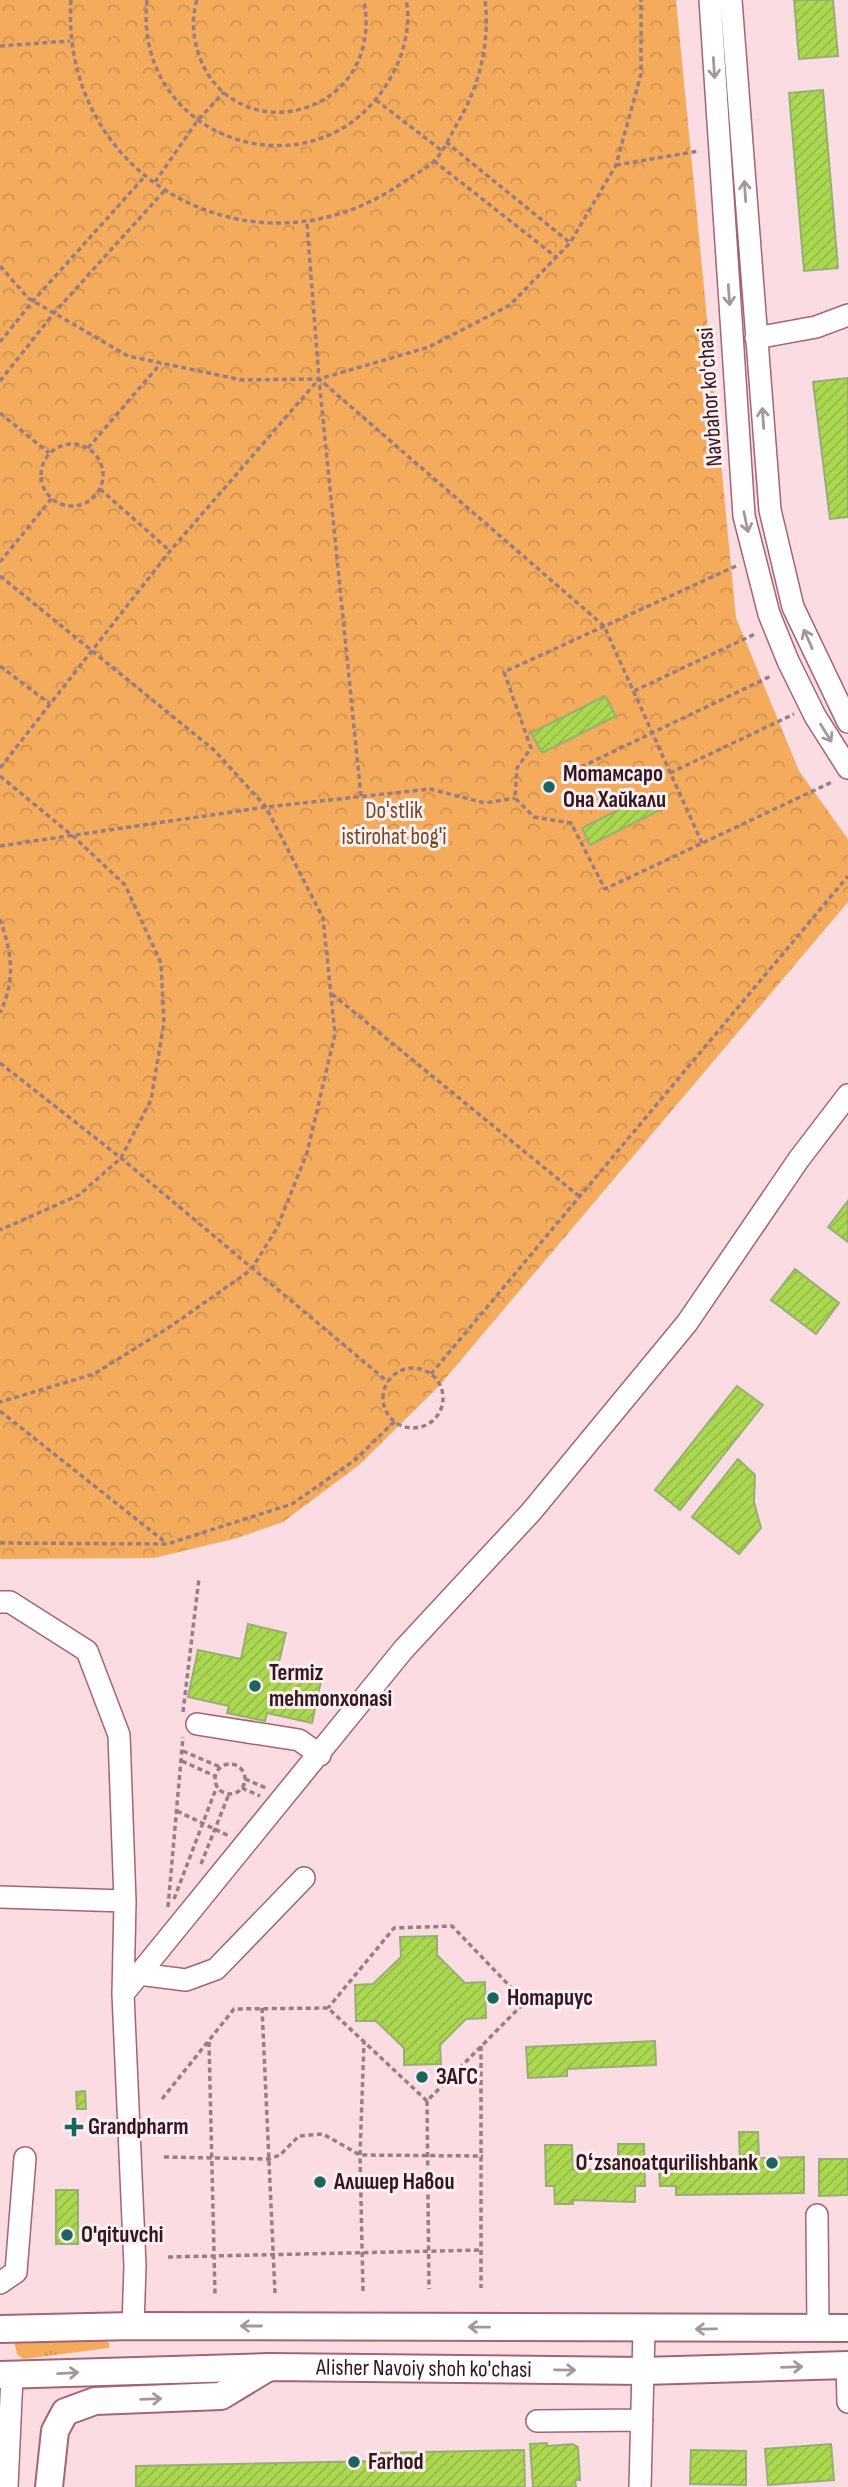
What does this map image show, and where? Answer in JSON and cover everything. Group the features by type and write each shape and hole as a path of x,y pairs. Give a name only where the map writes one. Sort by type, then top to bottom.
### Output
{"main road":[{"name":"Alisher Navoiy shoh ko'chasi","path":"2,2331 133,2326 644,2330 848,2328"},
{"path":"133,2326 140,2332 145,2348 137,2369"},
{"name":"Alisher Navoiy shoh ko'chasi","path":"4,2375 270,2367 643,2371 848,2365"},
{"path":"49,2487 55,2431 65,2412 95,2401 221,2396 270,2367"}],"street":[{"name":"Navbahor ko'chasi","path":"710,0 744,516 769,614 841,775"},
{"path":"732,0 770,510 793,607 848,722"},
{"path":"756,338 816,327 848,315"},
{"path":"123,1994 403,1650 531,1512 687,1323 799,1159 848,1095"},
{"path":"0,1602 10,1602 86,1650 119,1735 125,1901 123,1994 135,2266 133,2326"},
{"path":"188,1722 299,1740 320,1755"},
{"path":"139,1975 186,1980 216,1969 304,1878"},
{"path":"0,1897 125,1901"},
{"path":"0,2283 16,2272 24,2158"},
{"path":"817,2216 818,2328"},
{"path":"640,2487 644,2330"},
{"path":"848,2365 848,2402"},
{"path":"4,2375 7,2487"},
{"path":"537,2421 642,2420"}],"path":[{"path":"71,0 70,41 86,100 123,157 176,199 239,222 307,223 375,202 434,161 472,99 488,29 485,0"},
{"path":"147,0 149,44 164,82 198,120 225,136 269,147 313,142 353,123 385,91 404,51 406,0"},
{"path":"197,0 193,13 194,42 205,69 224,92 248,106 276,112 304,109 330,97 351,77 364,51 368,23 364,0"},
{"path":"0,266 33,301 128,356 242,380 319,379 429,347 510,305 570,243 616,165 641,74 641,0"},
{"path":"0,46 70,41"},
{"path":"155,182 198,120 224,92"},
{"path":"376,100 441,150"},
{"path":"446,142 570,243"},
{"path":"616,165 699,151"},
{"path":"434,161 556,257"},
{"path":"0,342 33,301 146,175"},
{"path":"0,381 54,313 165,190"},
{"path":"307,223 319,379 361,797"},
{"path":"88,448 162,363"},
{"path":"319,379 604,626 702,843"},
{"path":"0,768 170,551 319,379"},
{"path":"0,413 49,453"},
{"path":"73,443 88,448 99,459 103,469 100,489 93,498 75,506 64,505 52,498 42,485 41,466 49,453 63,444 73,443"},
{"path":"100,489 170,551"},
{"path":"0,562 52,498"},
{"path":"736,566 504,672 531,748 517,768 515,797 534,817 571,823 605,889 841,775"},
{"path":"0,576 214,750 267,807 323,918 335,1034 307,1153 277,1228 251,1270 172,1326 94,1374 0,1402"},
{"path":"634,691 757,633"},
{"path":"0,666 50,704"},
{"path":"581,767 771,676"},
{"path":"670,773 794,714"},
{"path":"0,776 74,836 125,885 161,963 164,1023 151,1100 121,1158 79,1195 0,1230"},
{"path":"0,846 267,807 430,789 485,803 515,797"},
{"path":"431,1374 848,876"},
{"path":"0,919 10,950 11,990 0,1013"},
{"path":"331,993 580,1197"},
{"path":"0,1063 121,1158 251,1270 388,1382"},
{"path":"413,1368 431,1374 438,1381 443,1400 436,1418 419,1427 409,1427 395,1421 384,1401 388,1382 403,1370 413,1368"},
{"path":"0,1411 167,1544"},
{"path":"0,1543 167,1544 292,1504 355,1460 395,1421"},
{"path":"199,1578 188,1722 167,1918 217,1786 215,1776 220,1768 229,1764 239,1766 245,1779 277,1793"},
{"path":"183,1751 220,1768"},
{"path":"182,1761 215,1776"},
{"path":"201,1866 229,1794 242,1788 245,1779"},
{"path":"217,1786 229,1794"},
{"path":"242,1788 271,1801"},
{"path":"177,1811 239,1841"},
{"path":"328,2008 394,1928 452,1926 525,2002 427,2101"},
{"path":"262,2008 275,2293"},
{"path":"162,2099 234,2009 328,2008 427,2101 429,2289"},
{"path":"209,2039 215,2294"},
{"path":"363,2291 360,2155 365,2042"},
{"path":"481,2046 481,2288"},
{"path":"164,2157 269,2159 280,2155 299,2136 323,2134 360,2155 483,2156"},
{"path":"168,2257 482,2250"}],"green space":[{"name":"Do'stlik istirohat bog'i","path":"0,0 676,0 736,618 799,771 848,839 848,902 439,1386 359,1465 283,1522 237,1538 154,1558 0,1559"},
{"path":"25,2332 109,2342 109,2348 23,2359 17,2354 14,2342"}],"building":[{"path":"794,0 833,0 838,56 799,59"},
{"path":"823,90 838,268 804,271 789,93"},
{"path":"848,378 848,517 830,519 813,382"},
{"path":"605,696 616,716 542,753 531,733"},
{"path":"654,792 662,809 590,845 582,828"},
{"path":"848,1201 848,1242 828,1227"},
{"path":"795,1269 839,1303 816,1334 771,1300"},
{"path":"737,1386 763,1405 680,1510 655,1490"},
{"path":"738,1459 755,1475 754,1502 761,1528 739,1554 692,1517"},
{"path":"248,1624 286,1633 278,1666 322,1676 312,1723 267,1713 265,1721 227,1713 229,1706 188,1697 198,1650 241,1659"},
{"path":"437,1936 437,1955 465,1983 485,1982 486,2018 466,2019 440,2045 441,2064 404,2065 404,2048 376,2021 356,2021 355,1985 373,1984 401,1957 400,1937"},
{"path":"655,2041 656,2065 567,2069 567,2076 528,2078 526,2047"},
{"path":"85,2091 86,2109 77,2109 76,2092"},
{"name":"Oʻzsanoatqurilishbank","path":"739,2132 758,2132 759,2158 804,2157 804,2193 676,2195 676,2186 660,2186 659,2168 740,2167"},
{"path":"618,2144 644,2144 645,2186 635,2186 635,2202 573,2200 573,2204 555,2204 554,2186 546,2186 545,2145 572,2145 573,2170 618,2169"},
{"path":"819,2159 848,2159 848,2195 819,2196"},
{"path":"56,2190 78,2190 78,2244 56,2244"},
{"path":"547,2443 547,2446 572,2444 578,2447 580,2480 575,2480 576,2487 533,2487 530,2444"},
{"path":"831,2444 834,2480 768,2485 765,2449"},
{"path":"524,2450 525,2487 136,2487 136,2466 375,2461 375,2453"},
{"path":"691,2450 746,2451 746,2485 690,2484"}],"place":[{"name":"Мотамсаро Она Хайкали","path":"549,787"},
{"name":"Termiz mehmonxonasi","path":"255,1686"},
{"name":"Нотариус","path":"493,1998"},
{"name":"ЗАГС","path":"422,2077"},
{"name":"Grandpharm","path":"74,2127"},
{"name":"Oʻzsanoatqurilishbank","path":"772,2163"},
{"name":"Алишер Навои","path":"320,2182"},
{"name":"O'qituvchi","path":"67,2235"},
{"name":"Farhod","path":"354,2462"}]}
